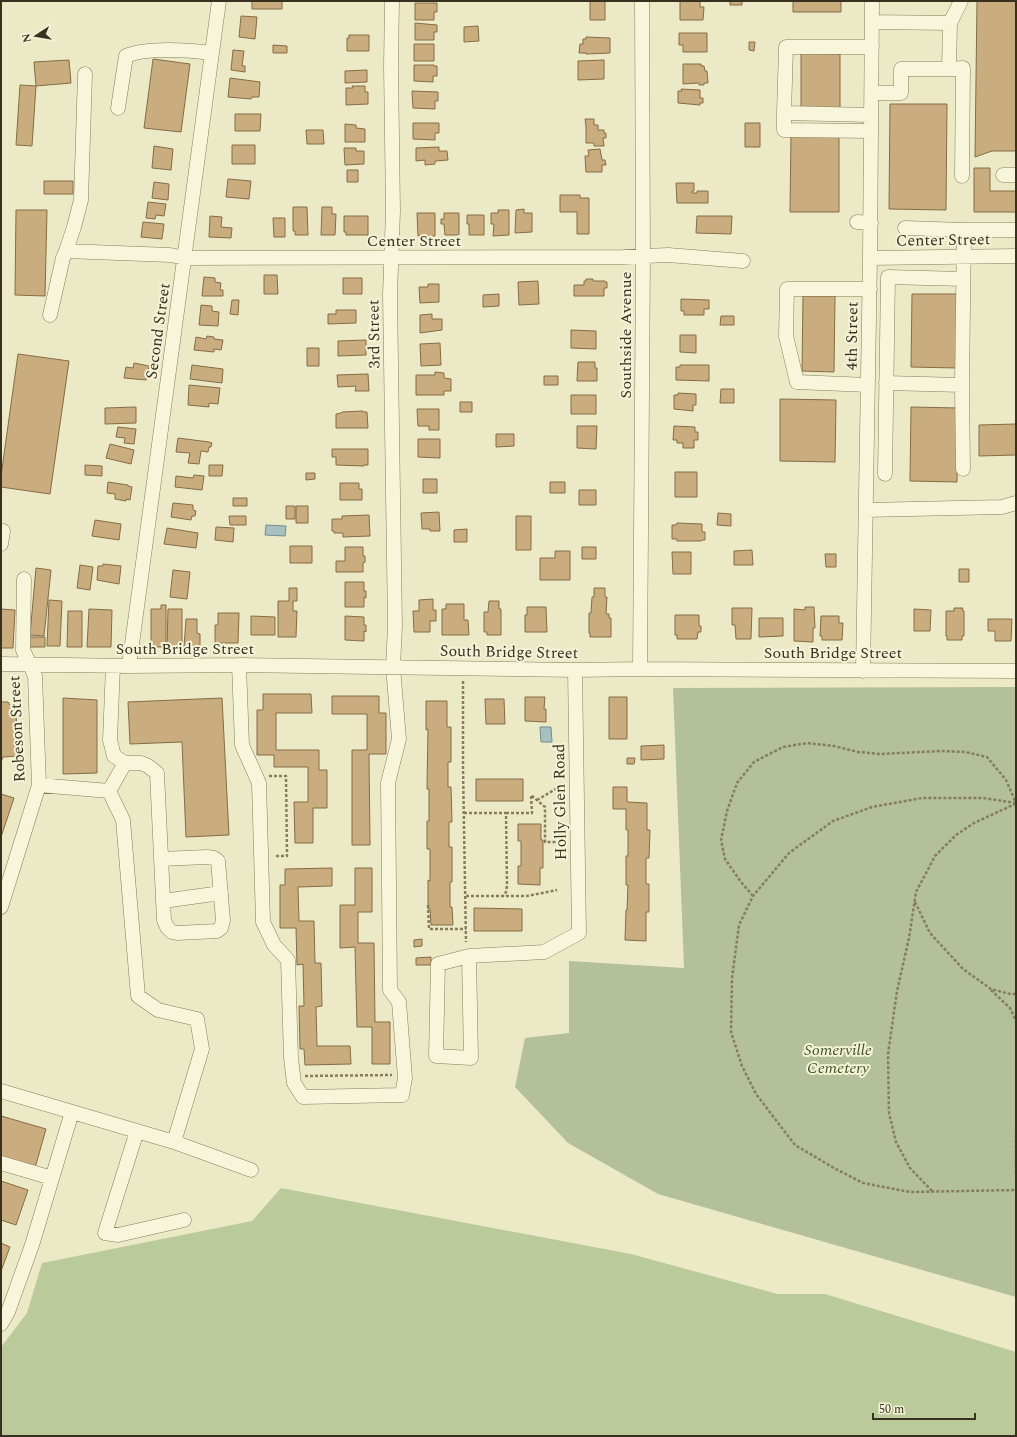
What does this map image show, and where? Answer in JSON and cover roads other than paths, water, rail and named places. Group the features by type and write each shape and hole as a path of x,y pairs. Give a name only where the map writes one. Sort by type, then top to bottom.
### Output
{"street":[{"name":"Second Street","path":"129,666 220,1"},
{"name":"3rd Street","path":"239,665 242,745 259,782 263,922 274,945 288,960 291,1058 294,1083 303,1097 402,1095 405,1078 399,1002 390,990 388,783 399,739 393,667 395,626 390,295 393,210 391,66 392,1"},
{"name":"Southside Avenue","path":"640,669 643,257 642,1"},
{"name":"4th Street","path":"863,671 871,223 872,1"},
{"path":"949,70 950,23 961,1"},
{"path":"872,22 950,23"},
{"path":"871,131 784,130 784,113 786,47 872,47"},
{"path":"118,108 126,56 136,52 198,51 212,53"},
{"path":"872,93 901,93 901,69 949,70 963,68 962,176"},
{"path":"50,315 66,251 81,200 85,74"},
{"path":"784,113 872,115"},
{"path":"857,222 871,223"},
{"path":"905,228 1016,230"},
{"path":"963,469 962,384 964,230"},
{"name":"Center Street","path":"66,251 170,255 185,258 643,257 668,255 743,261"},
{"name":"Center Street","path":"870,258 1016,256"},
{"path":"885,474 888,278 963,279"},
{"path":"868,385 797,382 786,336 787,288 870,289"},
{"path":"886,383 962,384"},
{"path":"866,510 1002,507 1016,503"},
{"name":"Robeson Street","path":"1,907 38,785 35,676 23,650 24,579"},
{"name":"South Bridge Street","path":"1,664 113,666 239,665 575,670 640,669 1016,672"},
{"path":"113,666 110,740 114,756 125,763 141,763 157,773 161,859 164,920 167,927 172,932 177,933 217,931 221,928 223,920 222,893 218,862 214,858 207,857 161,859"},
{"name":"Holly Glen Road","path":"468,949 544,952 579,933 575,670"},
{"path":"109,792 125,763"},
{"path":"38,785 109,792"},
{"path":"109,792 123,820 138,996 158,1010 197,1019 202,1049 174,1142"},
{"path":"163,901 222,893"},
{"path":"468,949 471,1058 436,1056 438,964 468,949"},
{"path":"1,1091 174,1142 251,1170"},
{"path":"1,1324 8,1312 7,1293 32,1245 72,1112"},
{"path":"137,1131 105,1233 118,1235 184,1220"},
{"path":"1,1163 52,1178"}],"water":[{"path":"266,525 286,526 285,536 265,535"},
{"path":"540,727 551,727 552,742 541,742"}],"park label":[{"name":"Somerville Cemetery","path":"838,1059"}]}
